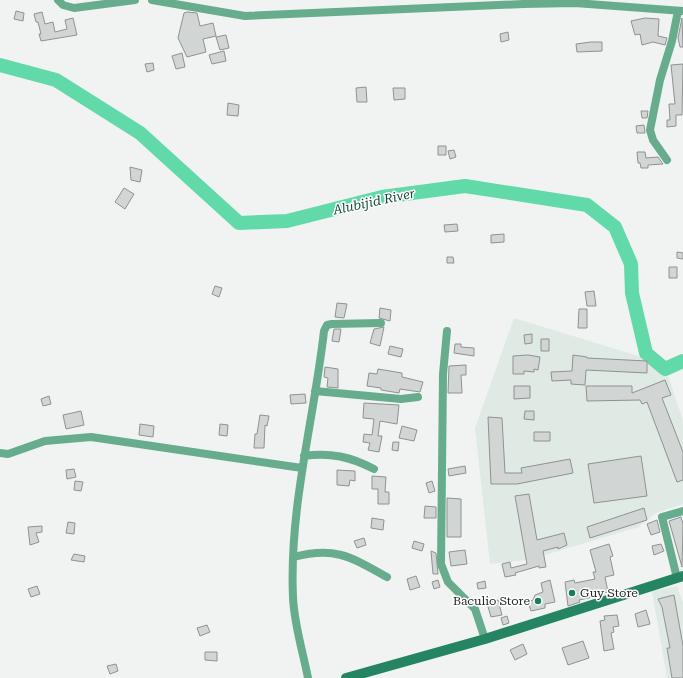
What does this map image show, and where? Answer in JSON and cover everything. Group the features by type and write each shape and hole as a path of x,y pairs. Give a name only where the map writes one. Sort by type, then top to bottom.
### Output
{"street":[{"path":"58,0 63,5 74,8 135,0"},
{"path":"152,0 245,16 575,3 680,11 660,80 650,130 653,140 667,160"},
{"path":"308,678 293,599 294,557 297,504 325,327 332,324 381,324"},
{"path":"447,330 443,374 444,450 440,554 441,564 448,582 476,609 485,639"},
{"path":"314,391 401,399 418,397"},
{"path":"0,453 8,454 45,441 91,437 302,468"},
{"path":"304,456 328,454 344,457 374,469"},
{"path":"346,678 485,639 680,577 662,517 683,511"},
{"path":"294,557 312,553 336,553 364,565 386,577"}],"shaded area":[{"path":"514,318 648,359 669,378 683,421 683,504 656,513 639,527 528,560 490,564 475,428"},
{"path":"677,586 683,603 683,678 667,678 652,591"}],"building":[{"path":"16,11 24,13 23,21 14,19"},
{"path":"42,12 45,24 53,22 55,32 67,29 65,20 73,18 77,35 41,41 38,22 36,22 34,14"},
{"path":"184,13 197,13 200,26 213,23 216,36 203,39 206,52 187,57 178,38"},
{"path":"645,18 659,19 658,36 667,38 665,45 653,42 642,45 640,34 635,35 631,21"},
{"path":"682,18 683,47 680,47 678,38"},
{"path":"508,32 509,40 501,42 500,34"},
{"path":"226,35 229,48 220,50 216,37"},
{"path":"602,42 602,51 577,52 576,44"},
{"path":"224,51 226,61 212,64 209,55"},
{"path":"182,53 185,67 176,69 172,56"},
{"path":"153,63 154,70 147,72 145,64"},
{"path":"683,64 682,115 676,115 676,126 667,127 667,120 670,120 669,104 675,104 671,65"},
{"path":"366,87 367,102 357,102 356,88"},
{"path":"393,88 405,88 405,99 394,100"},
{"path":"228,103 239,105 238,116 227,115"},
{"path":"641,111 648,111 647,118 642,118"},
{"path":"644,125 645,133 637,133 636,126"},
{"path":"438,146 446,146 446,155 438,155"},
{"path":"454,150 456,157 450,159 448,151"},
{"path":"637,152 645,152 646,158 658,157 663,164 648,165 648,168 641,168 640,163 638,163"},
{"path":"130,167 142,170 140,182 131,180"},
{"path":"124,188 134,194 125,209 115,202"},
{"path":"457,224 458,231 445,232 444,225"},
{"path":"504,234 504,242 491,243 491,235"},
{"path":"677,252 683,253 683,259 677,258"},
{"path":"447,257 453,257 454,263 447,263"},
{"path":"669,267 677,267 677,278 669,278"},
{"path":"215,286 222,288 219,297 212,294"},
{"path":"594,291 596,306 587,306 585,292"},
{"path":"337,303 347,304 344,318 335,317"},
{"path":"380,308 391,310 390,321 379,318"},
{"path":"579,309 587,309 587,328 578,328"},
{"path":"384,327 380,346 370,343 374,329"},
{"path":"334,329 341,329 339,342 332,341"},
{"path":"532,334 532,343 525,344 524,335"},
{"path":"541,339 549,339 549,351 541,351"},
{"path":"455,344 461,344 461,347 474,348 474,356 454,353"},
{"path":"390,346 403,349 401,357 388,354"},
{"path":"528,355 540,357 538,370 534,369 534,372 524,371 524,374 513,374 513,356"},
{"path":"573,355 587,358 647,361 647,373 586,370 585,385 571,384 571,380 552,381 551,372 572,371"},
{"path":"466,365 466,375 461,375 462,393 448,393 449,366"},
{"path":"325,367 338,369 338,388 327,387 328,378 324,377"},
{"path":"378,369 402,373 402,377 423,382 420,392 400,389 399,393 367,386 369,373 377,374"},
{"path":"665,380 671,395 662,398 683,452 683,480 677,482 647,402 642,404 640,400 587,401 586,386 632,386 632,393"},
{"path":"514,386 530,386 530,398 514,399"},
{"path":"305,394 306,403 291,404 290,395"},
{"path":"49,396 51,404 43,406 41,399"},
{"path":"364,403 399,405 397,424 380,421 378,436 382,436 379,452 368,450 370,443 363,442 364,434 372,435 374,419 363,418"},
{"path":"81,411 84,425 66,429 63,415"},
{"path":"525,411 534,411 534,420 524,419"},
{"path":"260,415 269,416 267,426 265,425 264,448 254,448 255,434 257,434"},
{"path":"488,417 502,418 505,473 522,473 521,468 570,459 573,473 517,484 491,484"},
{"path":"140,424 154,426 153,437 139,435"},
{"path":"220,424 228,425 227,436 219,435"},
{"path":"402,426 417,430 414,441 399,438"},
{"path":"534,432 550,432 550,441 534,441"},
{"path":"393,442 399,442 398,451 392,450"},
{"path":"641,456 647,496 594,503 588,464"},
{"path":"465,466 466,473 449,476 448,469"},
{"path":"74,469 76,477 67,479 66,470"},
{"path":"337,470 355,471 355,481 350,480 349,486 337,485"},
{"path":"372,476 386,477 385,492 389,492 389,504 378,504 378,489 372,489"},
{"path":"75,481 83,482 81,491 74,490"},
{"path":"432,481 435,491 429,493 426,483"},
{"path":"529,494 537,540 564,533 567,545 558,549 558,547 543,551 546,567 539,568 539,566 515,573 516,575 505,577 502,564 510,562 511,568 527,564 515,496"},
{"path":"447,498 461,499 461,537 447,537"},
{"path":"425,506 436,507 436,518 424,518"},
{"path":"644,508 647,520 590,538 587,527"},
{"path":"681,517 683,524 682,567 669,521"},
{"path":"372,518 384,520 383,530 371,528"},
{"path":"657,520 660,532 651,535 647,524"},
{"path":"68,522 75,523 74,534 66,533"},
{"path":"42,526 42,532 36,533 39,542 30,545 28,527"},
{"path":"364,538 366,545 357,548 354,541"},
{"path":"414,541 424,544 422,551 412,548"},
{"path":"609,544 613,556 610,557 614,575 605,577 608,592 593,595 593,597 579,600 580,602 568,606 565,582 574,580 575,583 595,579 593,572 596,572 590,550"},
{"path":"661,544 664,551 654,555 652,546"},
{"path":"465,550 467,564 451,566 449,552"},
{"path":"431,551 436,553 438,574 433,574"},
{"path":"74,554 85,556 84,562 71,560"},
{"path":"416,576 420,587 410,590 407,579"},
{"path":"438,580 440,587 434,589 432,582"},
{"path":"550,580 555,602 545,604 545,608 531,611 528,602 533,600 535,595 543,592 541,583"},
{"path":"485,581 486,588 478,589 477,583"},
{"path":"37,586 40,594 31,597 28,589"},
{"path":"674,595 683,646 683,678 672,678 667,648 670,648 662,607 658,599"},
{"path":"498,600 502,615 491,617 487,603"},
{"path":"646,610 650,624 638,627 635,614"},
{"path":"617,615 619,626 613,627 614,632 611,633 614,649 604,651 600,621 605,620 604,616"},
{"path":"507,616 509,623 503,625 501,618"},
{"path":"207,625 210,632 200,636 197,628"},
{"path":"583,641 589,658 568,665 562,648"},
{"path":"523,644 527,654 515,660 510,650"},
{"path":"205,652 217,652 217,661 205,660"},
{"path":"116,664 118,671 110,674 107,666"}],"waterway":[{"name":"Alubijid River","path":"0,65 56,80 140,133 239,223 287,221 382,197 465,186 587,205 615,227 631,264 632,293 646,353 665,369 683,361"}],"place":[{"name":"Guy Store","path":"572,593"},
{"name":"Baculio Store","path":"538,601"}]}
